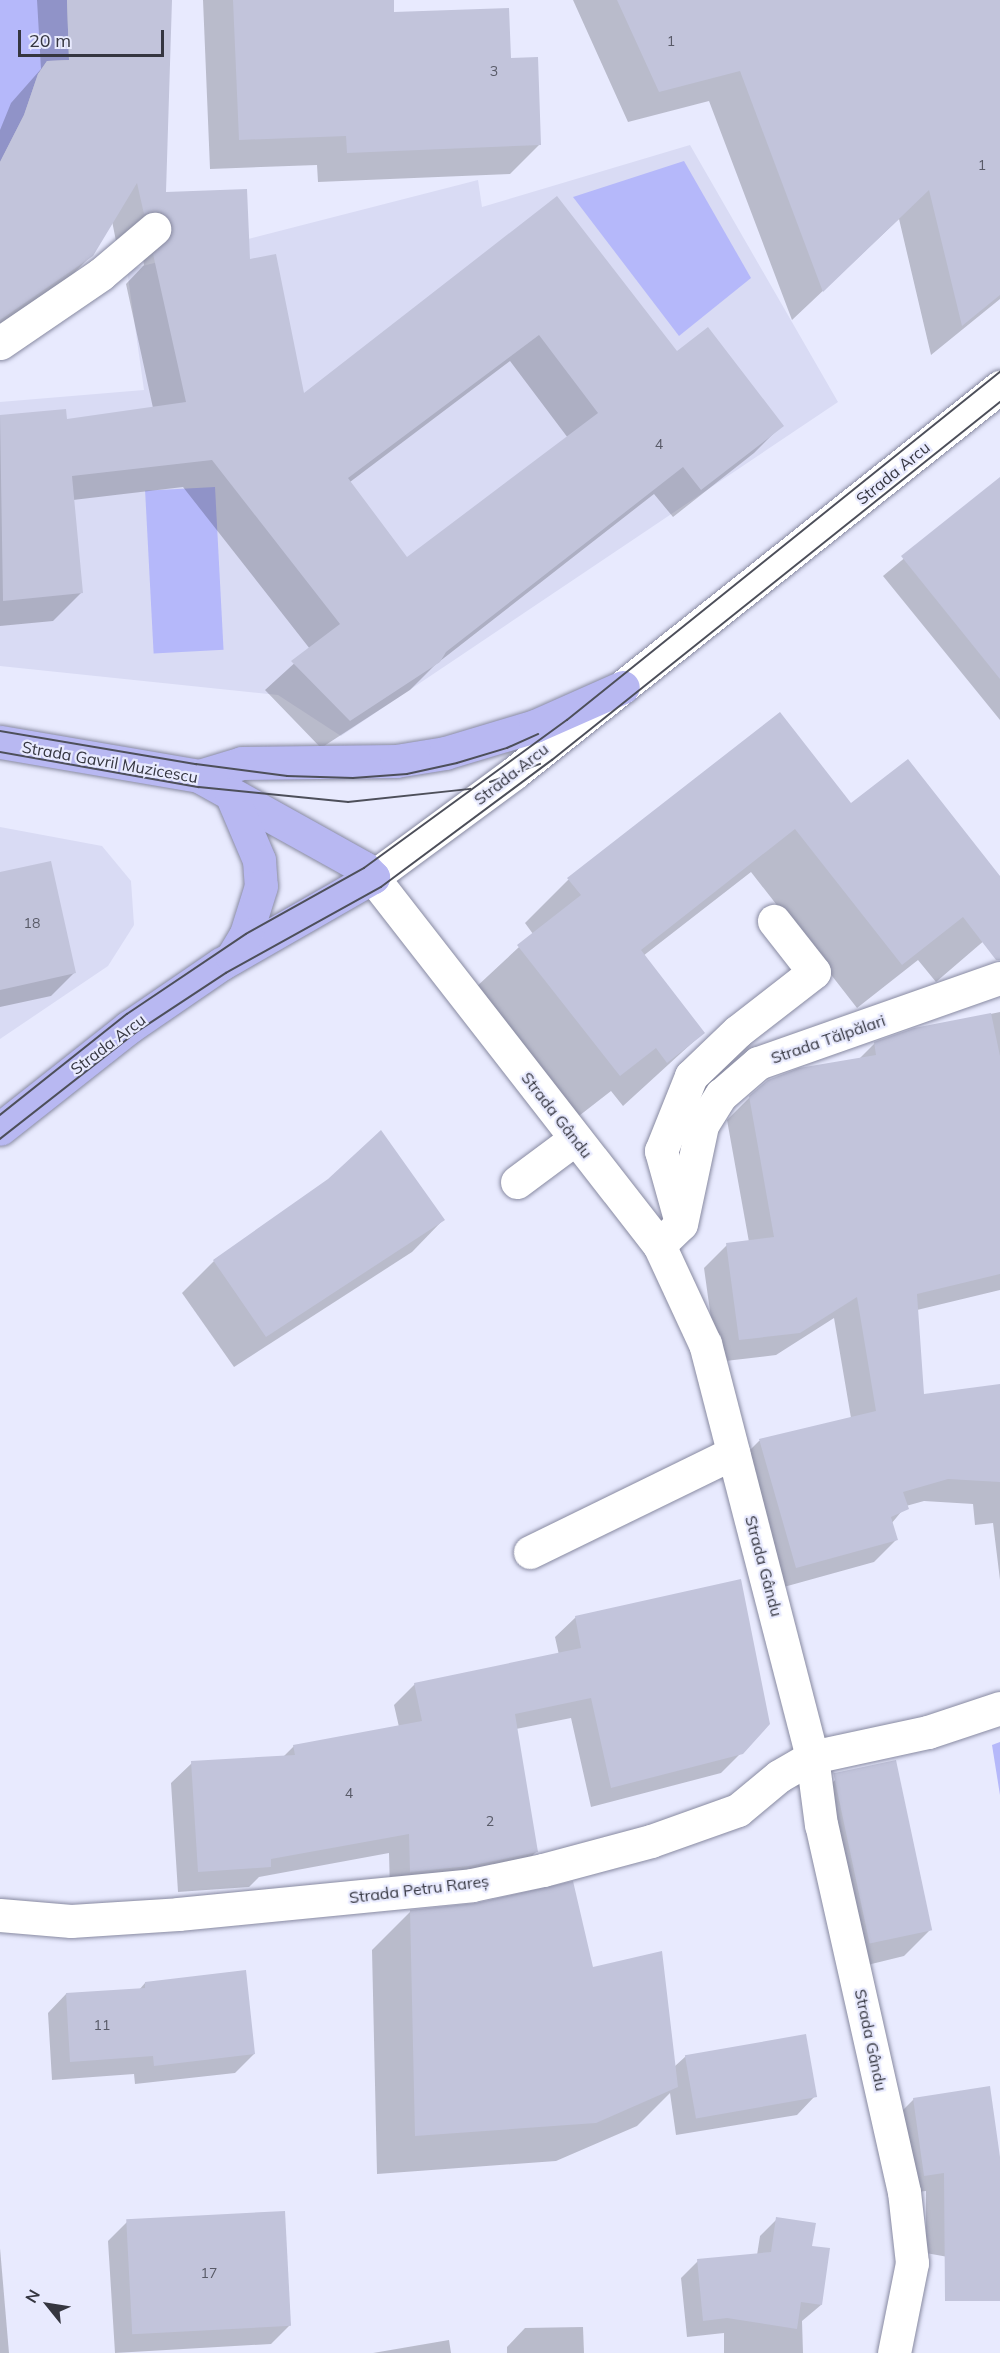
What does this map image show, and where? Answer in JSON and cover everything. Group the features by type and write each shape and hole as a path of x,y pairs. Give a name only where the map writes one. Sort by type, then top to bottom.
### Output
{"main road":[{"path":"199,776 242,763 396,761 445,753 535,726 623,687"},
{"name":"Strada Gavril Muzicescu","path":"0,742 199,776 364,868 373,877"},
{"path":"231,794 259,860 261,885 246,934 232,957"},
{"name":"Strada Arcu","path":"0,1129 129,1027 232,957 373,877"}],"street":[{"path":"0,343 93,280 154,229"},
{"name":"Strada Arcu","path":"373,877 623,687 1000,387"},
{"name":"Strada Gându","path":"373,877 575,1139 670,1234 705,1344 812,1757 821,1825 904,2192 912,2263 894,2353"},
{"path":"670,1234 661,1151 691,1076 738,1030 814,972 774,921"},
{"name":"Strada Tălpălari","path":"670,1234 702,1125 721,1095 758,1063 1000,978"},
{"path":"517,1182 575,1139"},
{"path":"530,1552 733,1453"},
{"name":"Strada Petru Rareș","path":"0,1915 71,1921 178,1914 482,1883 651,1841 738,1810 779,1776 812,1757 927,1732 1000,1708"}],"shaded area":[{"path":"0,0 67,0 69,60 47,61 38,74 24,115 0,162"},
{"path":"690,145 838,402 341,736 278,695 0,666 0,402 144,390 127,270 478,180 482,207"},
{"path":"684,161 751,278 679,336 573,197"},
{"path":"215,487 224,650 154,653 145,491"},
{"path":"0,827 102,846 131,881 134,925 108,966 0,1039"},
{"path":"1000,1742 1000,1795 992,1745"}],"building":[{"path":"67,0 172,0 166,192 247,189 250,259 276,254 304,393 557,196 677,351 708,327 784,426 701,490 683,467 446,652 440,662 350,721 291,661 340,624 212,460 72,476 83,593 3,601 0,415 66,409 67,419 186,402 153,254 171,236 172,225 161,212 144,214 137,183 93,256 0,320 0,162 24,115 38,74 47,61 69,60","holes":["539,335 598,413 407,557 348,478"]},
{"path":"233,0 394,0 394,12 509,8 511,58 538,57 541,145 347,153 346,136 239,140"},
{"path":"617,0 1000,0 1000,295 962,326 929,190 823,292 740,71 659,92"},
{"path":"1000,477 1000,679 901,556"},
{"path":"780,712 851,803 908,759 1000,876 1000,960 996,960 963,917 902,965 795,829 641,950 705,1033 667,1063 656,1048 620,1076 517,945 581,895 567,878"},
{"path":"51,861 76,973 0,990 0,872"},
{"path":"991,1013 1000,1056 1000,1274 917,1294 924,1394 1000,1384 1000,1482 948,1479 903,1492 909,1509 891,1517 898,1540 796,1568 759,1439 876,1411 857,1297 800,1333 739,1340 726,1243 774,1237 749,1096 768,1080 799,1068 876,1055 874,1042 914,1028"},
{"path":"381,1130 445,1220 266,1337 213,1260 328,1179"},
{"path":"741,1579 770,1724 743,1754 611,1788 591,1698 515,1714 538,1852 469,1866 410,1872 409,1834 271,1859 271,1867 198,1872 191,1761 295,1755 293,1745 422,1721 414,1683 581,1648 575,1616"},
{"path":"896,1760 932,1930 870,1944 833,1773"},
{"path":"573,1881 593,1967 662,1951 678,2087 596,2123 415,2136 410,1910 476,1903"},
{"path":"246,1970 255,2054 154,2066 153,2056 70,2062 66,1993 145,1988 145,1982"},
{"path":"806,2034 817,2097 696,2118 685,2055"},
{"path":"990,2086 1000,2157 1000,2301 945,2301 944,2173 924,2176 913,2098"},
{"path":"285,2211 291,2326 132,2334 126,2219"},
{"path":"776,2217 816,2223 812,2246 830,2248 822,2305 801,2302 797,2329 727,2318 703,2321 697,2259 771,2252"}],"tram line":[{"path":"0,1115 127,1014 246,934 364,868 567,720 1000,372"},
{"path":"0,1139 135,1033 226,973 381,887 552,760 1000,402"},
{"path":"0,731 196,764 287,776 353,778 407,774 457,763 507,748 538,734"},
{"path":"0,752 199,787 348,802 470,789"},
{"path":"490,782 540,764"}]}
